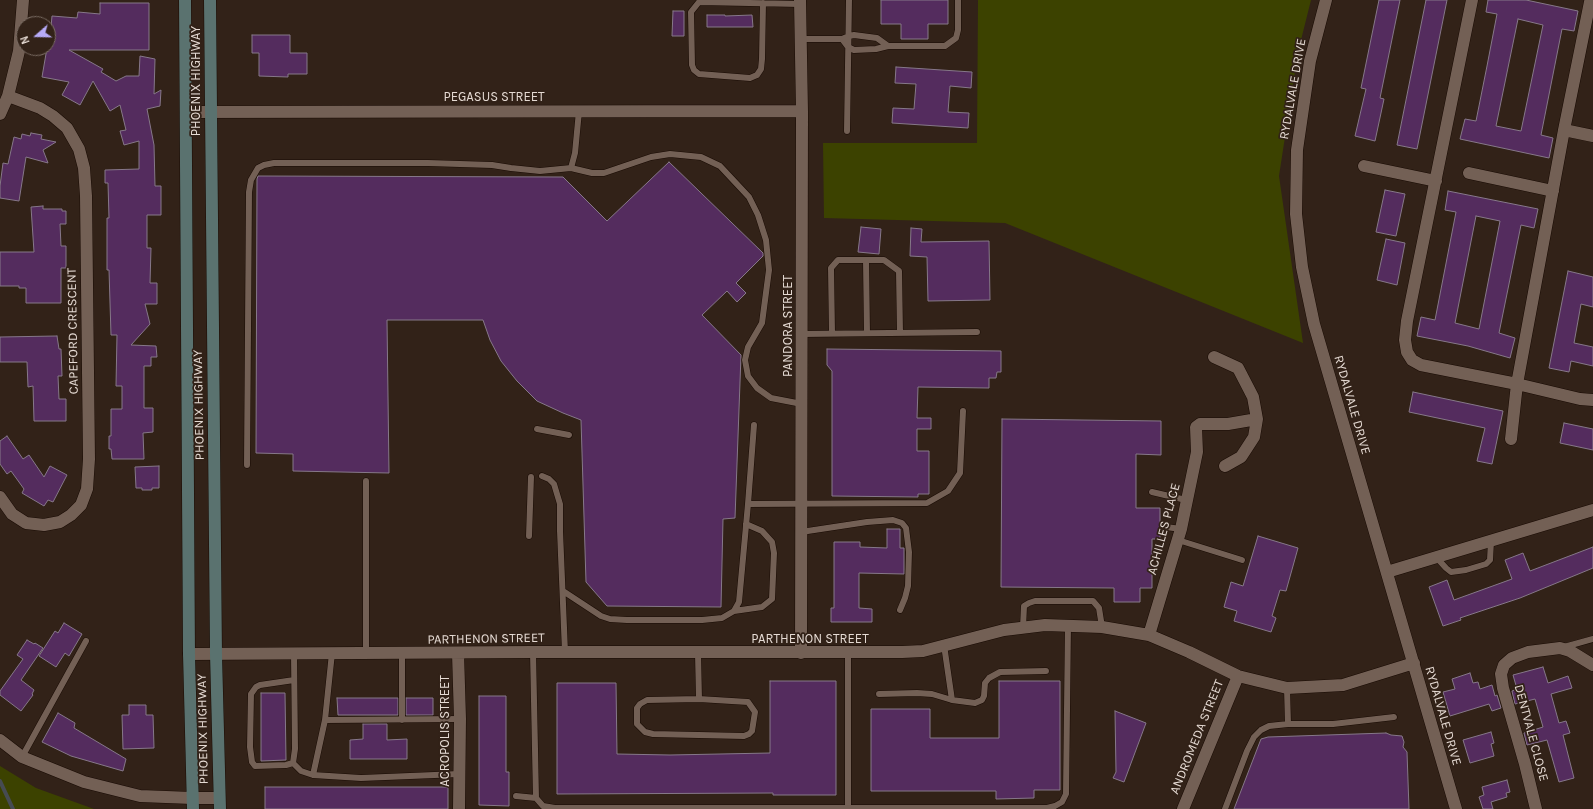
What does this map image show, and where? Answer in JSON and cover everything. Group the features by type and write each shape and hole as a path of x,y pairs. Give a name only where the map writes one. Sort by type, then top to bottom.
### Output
{"main road":[{"name":"PHOENIX HIGHWAY","path":"185,0 189,654 193,804"},
{"name":"PHOENIX HIGHWAY","path":"210,0 216,654 219,803"}],"street":[{"path":"0,114 8,96 19,51 23,0"},
{"name":"RYDALVALE DRIVE","path":"1326,0 1310,61 1297,150 1296,214 1302,267 1314,324 1456,809"},
{"path":"1472,0 1407,321 1405,340 1407,352 1412,360 1421,365 1518,384 1580,399 1593,400"},
{"path":"1511,439 1518,384 1564,130 1590,1"},
{"name":"PANDORA STREET","path":"800,2 802,111 801,653"},
{"name":"CAPEFORD CRESCENT","path":"0,497 12,514 26,523 44,525 60,522 72,515 81,505 87,489 89,459 86,196 84,168 79,149 66,128 53,116 40,108 8,96"},
{"name":"PEGASUS STREET","path":"186,112 802,111"},
{"path":"1564,130 1593,136"},
{"path":"1364,166 1436,181"},
{"path":"1469,173 1553,191"},
{"path":"1214,357 1238,368 1253,397 1257,418 1254,437 1241,457 1225,466"},
{"name":"ACHILLES PLACE","path":"1148,635 1179,535 1197,452 1196,427 1200,424 1228,424 1257,418"},
{"path":"1387,572 1593,510"},
{"name":"PARTHENON STREET","path":"189,654 402,654 533,652 848,653 923,651 1004,630 1045,625 1068,625 1102,626 1148,635 1190,652 1238,676 1287,688 1343,685 1414,663"},
{"path":"1560,648 1570,651 1593,665"},
{"name":"DENTVALE CLOSE","path":"1536,809 1525,764 1503,688 1501,674 1504,665 1512,658 1528,652 1560,648"},
{"name":"ACROPOLIS STREET","path":"458,653 460,719 459,809"},
{"name":"ANDROMEDA STREET","path":"1183,809 1238,676"},
{"path":"0,740 22,758 91,784 140,796 193,804 219,803"}],"lane":[{"path":"847,131 849,0"},
{"path":"842,40 848,47 854,50 876,50 888,46 945,46 956,38 958,30 958,0"},
{"path":"763,3 762,60 761,69 757,75 750,78 699,74 694,70 692,64 691,12 695,5 699,2 800,2"},
{"path":"800,39 842,40 849,36 877,38 888,46"},
{"path":"570,168 575,153 579,111"},
{"path":"247,464 249,192 251,180 258,168 274,163 492,164 511,168 540,171 570,168 592,173 604,173 651,157 670,154 701,157 720,166 749,197 758,215 766,240 768,270 763,316 762,323 748,347 745,360 748,376 757,388 771,398 802,404"},
{"path":"832,333 831,268 838,260 884,260 899,271 900,333"},
{"path":"866,260 867,333"},
{"path":"802,334 977,332"},
{"path":"748,504 927,503 948,491 960,473 963,411"},
{"path":"734,611 739,602 754,425"},
{"path":"537,429 569,435"},
{"path":"542,476 549,479 554,484 560,504 565,653"},
{"path":"529,536 531,477"},
{"path":"366,481 366,654"},
{"path":"1152,492 1186,500"},
{"path":"801,532 867,522 893,520 902,522 906,528 909,552 908,586 900,610"},
{"path":"563,591 601,616 610,619 702,620 722,618 734,611 762,607 772,599 774,553 772,542 762,531 746,524"},
{"path":"1166,528 1179,535 1242,560"},
{"path":"1436,557 1451,572 1466,570 1486,564 1490,560 1491,541"},
{"path":"1023,628 1024,606 1035,601 1093,601 1099,608 1102,626"},
{"path":"533,652 536,798 543,806 555,808 1047,808 1062,802 1066,794 1068,625"},
{"path":"1560,648 1593,639"},
{"path":"22,758 86,641"},
{"path":"944,645 952,700"},
{"path":"293,763 295,749 294,653"},
{"path":"313,775 325,720 332,653"},
{"path":"698,653 699,699"},
{"path":"848,653 848,808"},
{"path":"402,654 402,720"},
{"path":"879,694 932,694 952,700 978,702 984,696 985,683 1000,672 1046,671"},
{"path":"293,763 286,765 255,766 252,762 250,747 251,694 256,687 260,685 294,680"},
{"path":"1287,688 1288,724"},
{"path":"699,699 748,702 754,712 752,731 744,736 653,734 646,732 637,724 637,708 646,700 699,699"},
{"path":"1225,809 1247,751 1254,736 1261,730 1269,726 1288,724 1334,724 1394,717"},
{"path":"325,720 460,719"},
{"path":"293,763 299,769 313,775 361,778 459,774"},
{"path":"516,796 536,798"}],"green space":[{"path":"978,0 1311,0 1298,52 1279,176 1303,343 1005,223 824,218 823,143 977,143"},
{"path":"0,766 36,788 94,809 0,809"}],"building":[{"path":"881,0 948,0 948,24 928,24 928,39 901,39 901,24 881,24"},
{"path":"1379,0 1400,0 1380,98 1384,99 1375,141 1355,136 1366,89 1361,88"},
{"path":"1426,0 1447,0 1417,149 1397,145"},
{"path":"1488,0 1526,0 1578,11 1574,31 1562,29 1541,135 1553,138 1549,158 1460,139 1465,119 1476,121 1497,14 1486,12","holes":["1518,19 1543,25 1521,131 1496,126"]},
{"path":"100,3 149,3 149,50 69,50 103,69 101,72 116,81 126,76 139,76 140,56 155,59 154,94 161,90 160,106 147,109 154,145 155,186 161,186 161,215 147,215 147,248 151,248 150,283 157,283 157,304 145,304 150,324 131,345 156,346 157,357 151,357 151,366 144,366 144,408 153,408 153,432 143,433 144,459 112,459 111,449 109,449 109,436 111,436 111,409 122,409 122,386 116,386 117,335 111,335 109,270 107,270 107,218 109,218 108,183 105,183 105,170 139,169 139,141 124,145 120,131 126,130 120,105 110,111 93,81 80,105 62,95 69,82 42,77 46,56 56,56 56,16 77,18 78,12 100,14"},
{"path":"673,11 684,11 684,36 672,36"},
{"path":"707,15 752,15 753,27 707,27"},
{"path":"252,35 290,35 290,53 307,53 307,74 288,74 288,77 259,76 259,53 252,53"},
{"path":"896,67 972,72 971,88 950,86 948,112 969,113 968,128 892,123 893,108 914,109 916,84 895,83"},
{"path":"31,133 42,135 41,139 56,142 43,150 48,163 26,157 19,201 0,198 3,163 8,164 14,137 21,139 22,134 30,136"},
{"path":"669,162 763,253 763,256 736,283 746,293 737,302 727,291 702,315 741,355 735,518 723,519 721,607 607,606 586,582 581,420 537,401 517,381 501,361 490,340 483,320 387,320 389,473 293,471 293,454 256,453 258,176 563,177 607,221"},
{"path":"1385,190 1405,194 1396,236 1376,232"},
{"path":"1448,191 1538,209 1534,228 1521,225 1499,333 1515,338 1510,358 1468,346 1417,336 1421,317 1435,320 1456,212 1445,210","holes":["1476,216 1500,221 1479,329 1455,323"]},
{"path":"43,206 43,209 62,209 62,211 66,211 66,224 60,224 61,246 66,246 66,268 61,268 61,303 26,303 26,288 19,288 19,286 0,286 0,252 34,252 31,207"},
{"path":"861,227 881,229 879,254 858,252"},
{"path":"911,228 922,229 921,242 989,241 990,300 928,301 927,257 910,256"},
{"path":"1386,239 1405,243 1397,285 1377,280"},
{"path":"1568,271 1593,277 1593,307 1581,304 1574,343 1593,347 1593,366 1571,361 1569,372 1549,368"},
{"path":"57,336 59,349 61,349 62,376 58,376 59,399 66,399 66,421 34,421 33,386 28,387 27,362 0,362 0,337"},
{"path":"827,349 1001,351 1001,372 997,372 996,378 989,378 989,388 918,387 917,418 931,418 931,429 917,429 917,451 929,451 929,494 918,494 918,497 832,496 832,371 827,365"},
{"path":"1413,392 1503,411 1492,464 1477,461 1485,428 1409,412"},
{"path":"1002,419 1161,421 1161,455 1136,454 1136,508 1160,508 1160,539 1152,539 1152,588 1140,588 1140,602 1114,602 1114,588 1001,587"},
{"path":"1564,423 1593,429 1593,450 1560,443"},
{"path":"7,436 23,459 29,455 44,477 50,466 67,475 53,502 48,500 44,506 22,493 24,489 11,471 7,474 0,464 0,441"},
{"path":"159,466 159,488 142,490 142,488 136,488 135,467"},
{"path":"887,529 900,529 900,548 904,548 904,574 859,573 859,608 872,609 872,622 831,622 831,608 834,608 834,542 860,542 860,547 887,548"},
{"path":"1258,536 1298,548 1286,591 1280,590 1272,616 1276,618 1271,632 1234,621 1237,611 1224,607 1231,582 1243,586"},
{"path":"1593,547 1593,568 1520,598 1460,618 1461,620 1443,626 1429,587 1447,580 1454,600 1512,579 1505,560 1523,553 1530,571"},
{"path":"64,623 82,634 69,656 65,653 56,667 39,656 55,631 58,633"},
{"path":"27,640 43,648 21,680 34,690 33,695 21,711 0,695 0,691 23,659 17,655"},
{"path":"1543,667 1548,683 1568,676 1572,688 1551,694 1559,723 1566,721 1570,733 1563,735 1574,778 1559,782 1547,740 1527,745 1524,733 1543,727 1535,699 1515,704 1512,691 1517,689 1513,675"},
{"path":"1470,673 1473,683 1478,682 1480,689 1492,685 1495,696 1497,695 1501,708 1492,711 1489,704 1450,716 1443,692 1455,689 1452,679"},
{"path":"770,681 836,681 836,795 773,795 773,793 557,794 557,683 616,683 617,754 670,755 770,753"},
{"path":"999,681 1060,681 1060,790 1034,790 1034,798 996,799 996,791 871,791 871,709 930,709 930,738 999,738"},
{"path":"261,693 285,693 286,760 261,761"},
{"path":"479,696 506,696 506,772 509,772 509,806 479,805"},
{"path":"337,698 398,698 398,715 338,715"},
{"path":"406,698 433,698 433,715 406,715"},
{"path":"129,705 146,705 146,715 153,715 154,748 123,749 122,715 129,715"},
{"path":"1115,711 1146,723 1124,782 1113,778 1116,772"},
{"path":"58,713 75,723 74,728 126,759 123,771 71,756 42,742"},
{"path":"363,724 387,724 387,740 407,739 407,759 350,759 350,740 363,739"},
{"path":"1491,732 1494,743 1491,744 1494,756 1470,763 1463,740"},
{"path":"1386,733 1402,736 1404,742 1403,747 1407,752 1409,809 1234,809 1261,739 1268,737"},
{"path":"1507,780 1510,792 1506,793 1507,797 1491,802 1493,809 1483,809 1479,797 1484,795 1482,787"},
{"path":"265,787 448,787 448,809 265,809"}],"waterway":[{"path":"0,781 13,809"}]}
